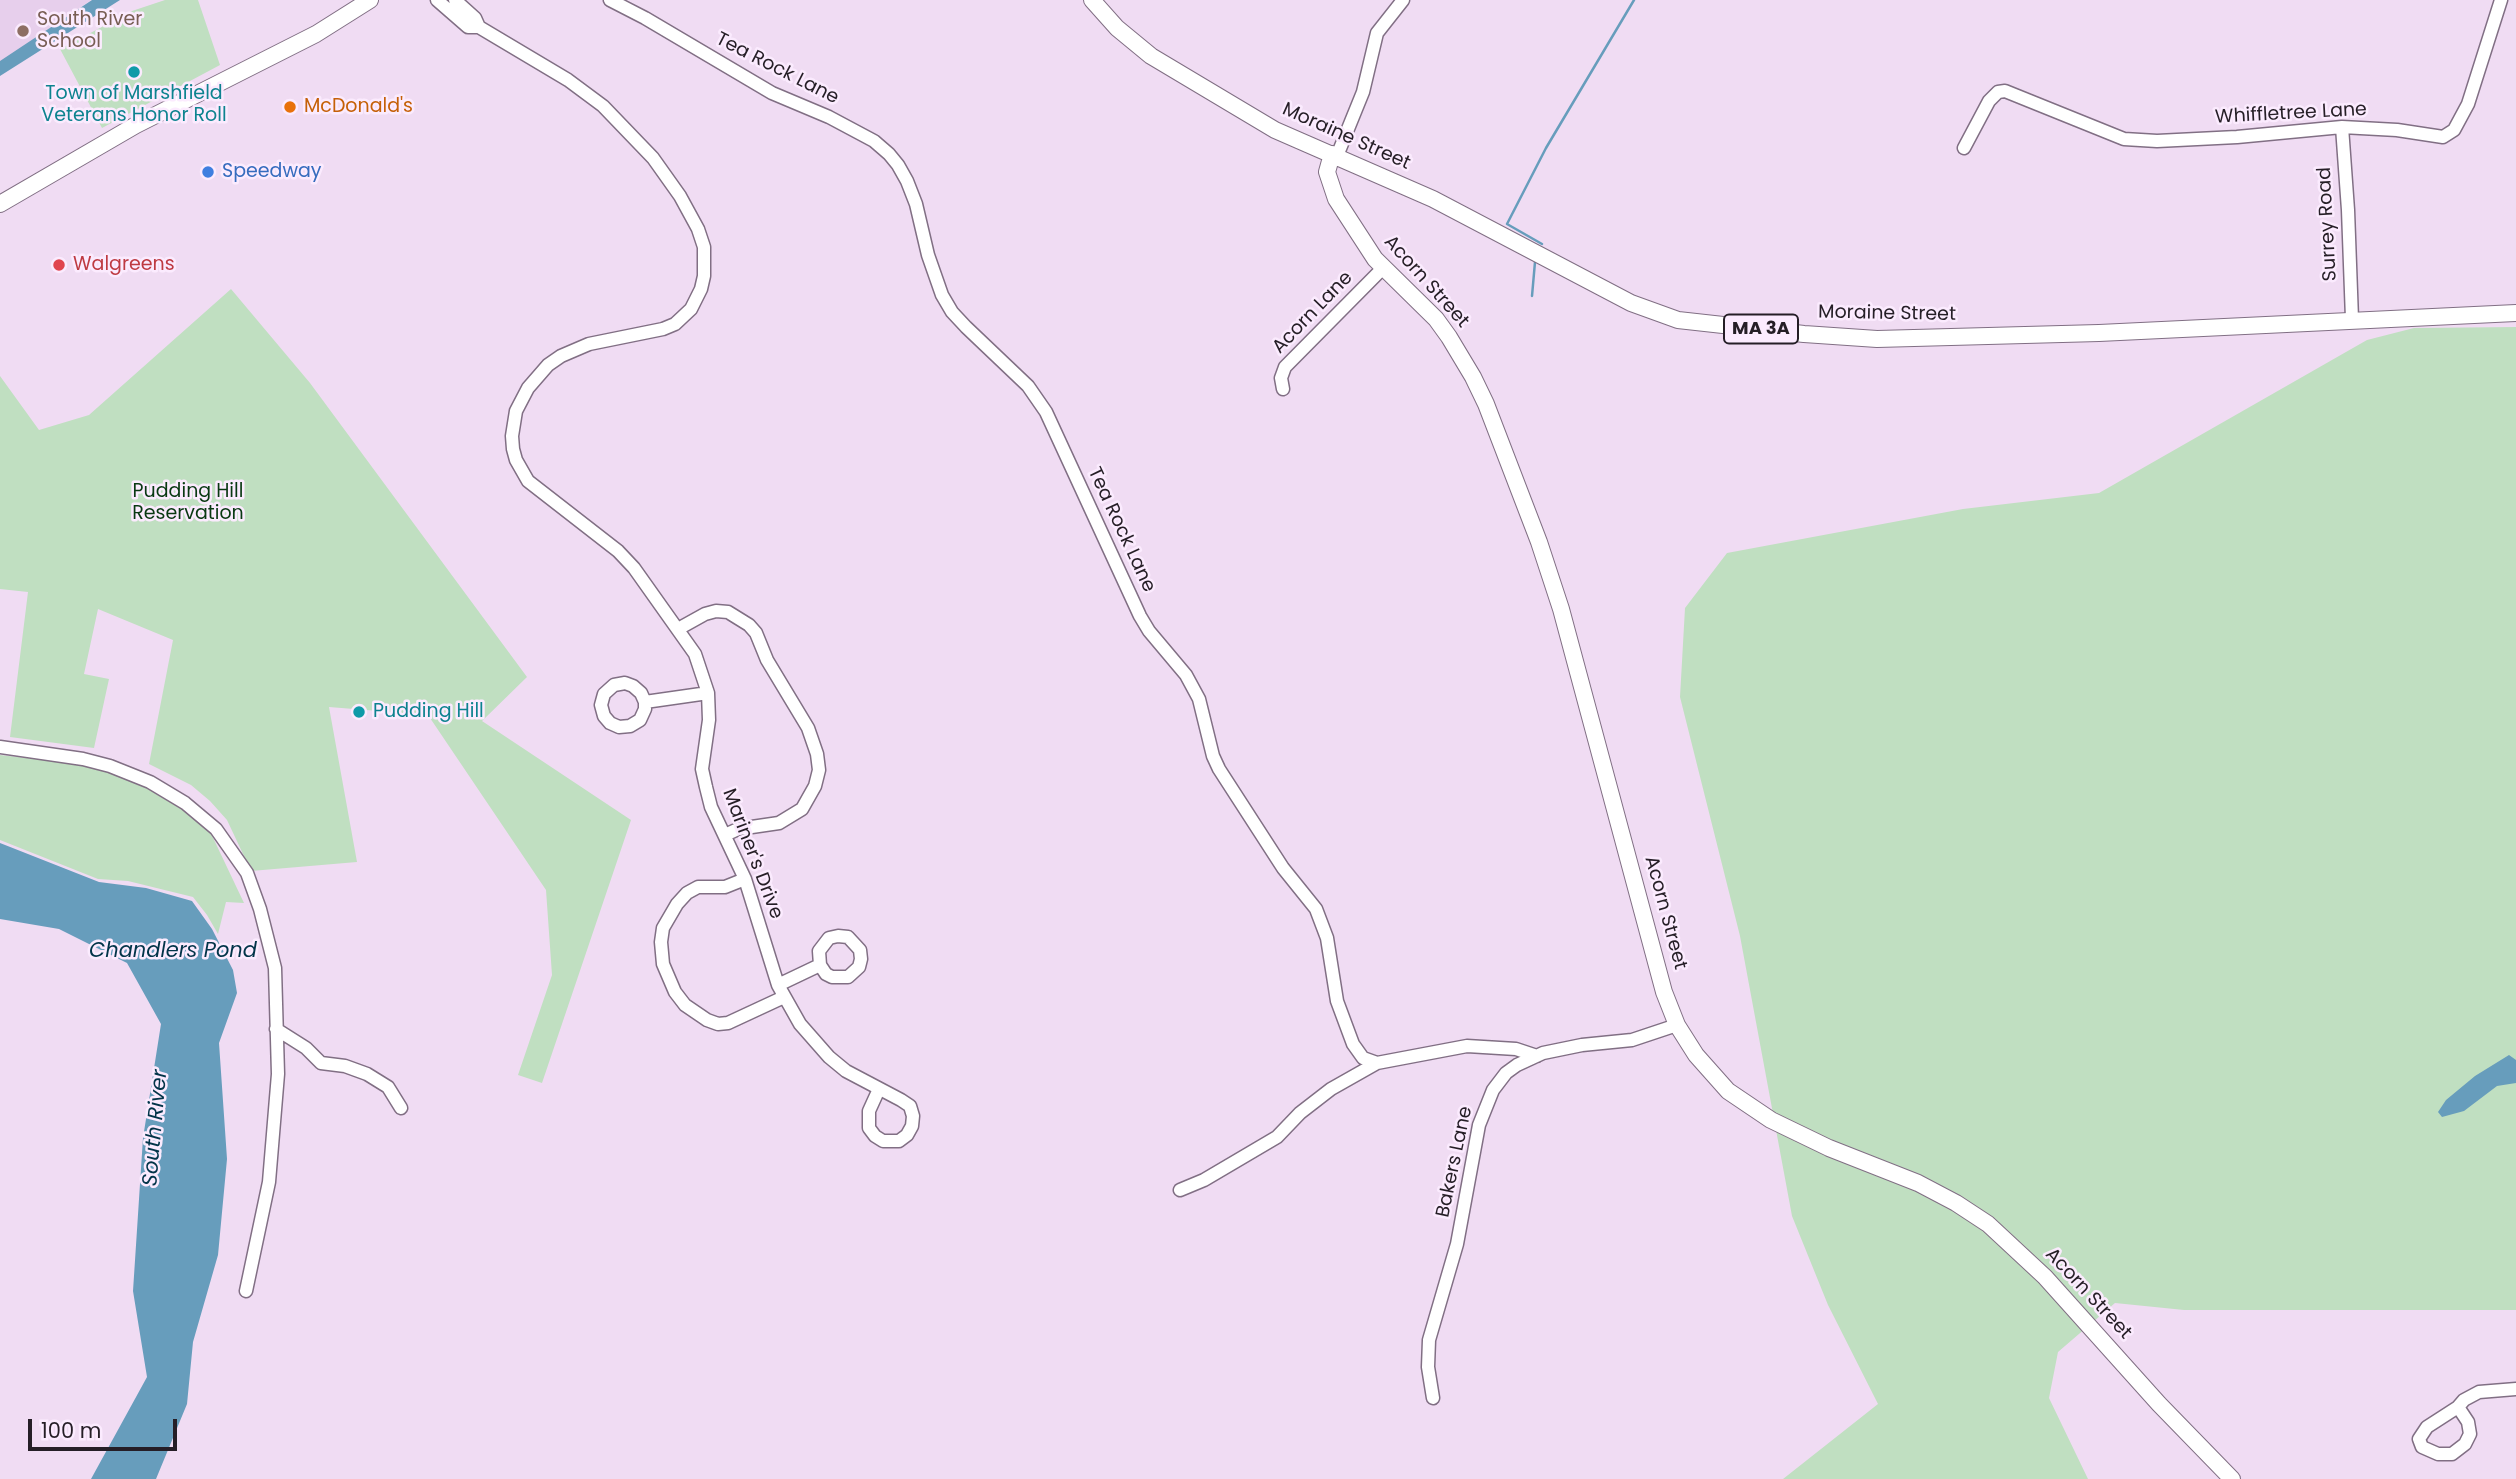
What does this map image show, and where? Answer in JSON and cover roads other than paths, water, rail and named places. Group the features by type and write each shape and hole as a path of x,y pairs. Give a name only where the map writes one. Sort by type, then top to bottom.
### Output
{"main road":[{"path":"0,204 136,125 316,34 370,0"},
{"name":"Moraine Street","path":"1092,0 1117,28 1152,56 1275,130 1433,199 1631,303 1678,320 1877,339 2113,332 2516,313"},
{"name":"Acorn Street","path":"1334,155 1327,172 1330,187 1361,240 1383,268 1436,319 1449,337 1473,377 1497,432 1561,609 1652,953 1677,1025 1706,1069 1728,1091 1755,1111 1808,1139 1937,1192 1995,1230 2060,1293 2159,1404 2232,1479"},
{"path":"0,195 18,193"}],"street":[{"name":"Mariner's Drive","path":"438,0 468,27 479,27 584,91 621,123 674,186 698,229 704,247 705,276 701,289 684,317 675,324 651,333 604,340 574,349 548,365 528,388 516,411 512,436 516,460 522,472 536,487 618,551 637,571 695,654 708,693 709,720 702,769 711,807 745,879 778,985 800,1024 828,1058 879,1089"},
{"path":"455,0 475,18 479,27"},
{"name":"Tea Rock Lane","path":"610,0 772,93 829,117 874,141 889,154 907,181 916,204 928,255 942,295 959,319 1028,386 1046,412 1140,615 1149,631 1186,675 1199,699 1213,756 1219,769 1283,868 1316,909 1327,938 1337,1001 1353,1044 1363,1058 1377,1063"},
{"path":"1334,155 1363,92 1377,33 1404,0"},
{"name":"Whiffletree Lane","path":"1964,148 1989,101 1998,92 2005,91 2124,139 2157,141 2237,137 2342,127 2397,130 2443,137 2450,134 2459,123 2468,104 2501,0"},
{"name":"Surrey Road","path":"2342,127 2352,319"},
{"name":"Acorn Lane","path":"1283,389 1281,378 1285,367 1383,268"},
{"path":"678,629 716,611 728,612 749,625 808,728 817,754 819,770 815,786 802,809 779,823 738,829 725,835"},
{"path":"645,702 708,693"},
{"path":"0,747 69,756 130,773 186,803 216,829 247,873 260,909 275,968 278,1074 272,1164 246,1291"},
{"path":"745,879 725,887 698,887 687,893 663,928 663,964 675,992 685,1005 718,1024 728,1023 784,998"},
{"path":"778,985 820,965"},
{"name":"Bakers Lane","path":"1433,1398 1428,1367 1429,1340 1457,1244 1476,1138 1493,1090 1506,1073 1537,1056 1569,1047 1632,1040 1677,1025"},
{"path":"276,1029 306,1048 321,1063 345,1066 367,1074 387,1087 401,1108"},
{"path":"1180,1190 1204,1180 1277,1137 1300,1113 1331,1089 1377,1063 1467,1046 1516,1049 1537,1056"},
{"path":"2458,1407 2464,1400 2479,1392 2516,1389"}],"water":[{"path":"92,0 120,0 0,76 0,61"},
{"name":"Chandlers Pond","path":"0,843 99,882 146,888 192,901 212,929 233,970 237,993 219,1043 227,1159 218,1255 193,1342 187,1404 156,1479 91,1479 147,1377 133,1291 143,1138 161,1024 127,963 59,929 0,919"},
{"path":"2509,1055 2516,1060 2516,1083 2497,1086 2464,1111 2442,1117 2438,1112 2446,1100 2475,1076"}],"waterway":[{"path":"1542,244 1507,224 1546,148 1634,0"},
{"path":"1532,296 1535,262"}],"place":[{"name":"South River School","path":"23,31"},
{"name":"Town of Marshfield Veterans Honor Roll","path":"134,72"},
{"name":"McDonald's","path":"290,107"},
{"name":"Speedway","path":"208,172"},
{"name":"Walgreens","path":"59,265"},
{"name":"Pudding Hill","path":"359,712"}],"park label":[{"name":"Pudding Hill Reservation","path":"188,503"}],"water label":[{"name":"South River","path":"156,1128"}]}
